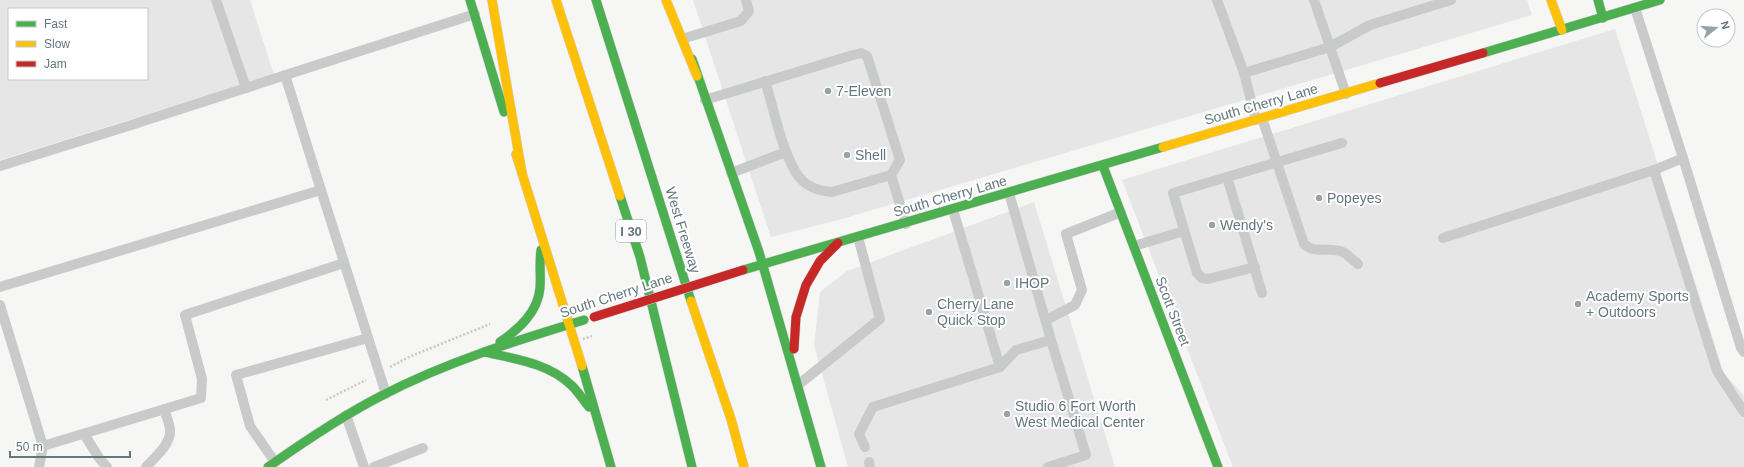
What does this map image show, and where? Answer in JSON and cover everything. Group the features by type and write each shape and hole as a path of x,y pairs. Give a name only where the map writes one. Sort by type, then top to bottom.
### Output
{"main road":[{"path":"470,0 522,173 570,324 611,467"},
{"path":"492,0 522,173"},
{"name":"I 30","path":"556,0 640,257 692,467"},
{"name":"West Freeway","path":"596,0 678,265 731,419 744,467"},
{"path":"666,0 684,39"},
{"path":"674,0 684,39 762,264 794,368 821,467"},
{"path":"1551,0 1562,30"},
{"path":"1598,0 1603,18"},
{"name":"South Cherry Lane","path":"272,464 304,441 346,415 414,380 484,352 762,264 906,224 1660,0"},
{"name":"Scott Street","path":"1103,166 1218,467"},
{"path":"484,352 516,331 538,301 540,289 540,256 542,236"},
{"path":"794,368 796,317 806,285 820,261 839,242"},
{"path":"484,352 533,362 552,370 570,384 596,417"},
{"path":"731,419 747,443"}],"lane":[{"path":"216,0 246,88"},
{"path":"684,39 741,21 749,11 746,0"},
{"path":"1217,0 1259,119 1278,162 1304,244 1310,249 1333,249 1342,251 1358,264"},
{"path":"1314,0 1346,94"},
{"path":"1244,73 1330,48 1370,25 1451,0"},
{"path":"1635,8 1741,348 1744,352"},
{"path":"0,166 474,14"},
{"path":"705,100 766,81 861,53 867,56 900,160 891,175 832,192 822,192 800,178 786,152 766,81"},
{"path":"284,75 386,394"},
{"path":"1255,267 1208,279 1202,278 1197,273 1193,264 1173,193 1342,143"},
{"path":"731,173 786,152"},
{"path":"1443,238 1654,170 1683,158"},
{"path":"1654,170 1716,371 1744,412"},
{"path":"891,175 906,224"},
{"path":"1227,177 1262,293"},
{"path":"0,287 321,190"},
{"path":"1009,193 1086,455 1048,467"},
{"path":"953,210 1000,367"},
{"path":"1046,320 1075,306 1082,290 1066,234 1121,212"},
{"path":"1134,246 1184,231"},
{"path":"798,385 880,319 858,237"},
{"path":"43,446 200,398 202,379 185,315 344,263"},
{"path":"0,305 43,446 39,467"},
{"path":"272,464 250,426 236,375 368,338"},
{"path":"865,448 859,434 873,407 1000,367 1016,350 1051,340"},
{"path":"146,467 159,454 169,438 170,431 164,409"},
{"path":"346,415 364,467"},
{"path":"84,434 99,458 107,467"},
{"path":"374,467 423,448"}],"path":[{"path":"388,368 410,357 493,324"},
{"path":"326,400 366,380"}],"shaded area":[{"path":"0,0 250,0 274,75 0,160"},
{"path":"693,0 1527,0 1532,15 842,219 771,237"},
{"path":"1615,29 1724,374 1744,395 1744,467 1233,467 1122,180"},
{"path":"1034,202 1115,467 848,467 814,345 820,292 847,271"}],"traffic: fast":[{"path":"470,0 504,112"},
{"path":"596,0 691,301"},
{"path":"1598,0 1603,18"},
{"path":"1483,53 1660,0"},
{"path":"692,59 759,252 821,467"},
{"path":"743,270 1163,147"},
{"path":"1103,166 1218,467"},
{"path":"620,196 640,257 692,467"},
{"path":"500,342 520,326 536,305 540,288 541,250"},
{"path":"268,467 338,420 406,384 481,353 584,320"},
{"path":"485,352 531,363 552,372 574,387 589,407"},
{"path":"582,366 611,467"}],"traffic: slow":[{"path":"492,0 522,173"},
{"path":"556,0 620,196"},
{"path":"666,0 697,76"},
{"path":"1551,0 1562,30"},
{"path":"1163,147 1380,83"},
{"path":"516,154 582,366"},
{"path":"691,301 731,419 744,467"}],"traffic: jam":[{"path":"1380,83 1483,53"},
{"path":"794,349 796,317 806,285 820,261 838,243"},
{"path":"594,317 743,270"}],"place":[{"name":"7-Eleven","path":"828,91"},
{"name":"Shell","path":"847,155"},
{"name":"Popeyes","path":"1319,198"},
{"name":"Wendy's","path":"1212,225"},
{"name":"IHOP","path":"1007,283"},
{"name":"Academy Sports + Outdoors","path":"1578,304"},
{"name":"Cherry Lane Quick Stop","path":"929,312"},
{"name":"Studio 6 Fort Worth West Medical Center","path":"1007,414"}]}
